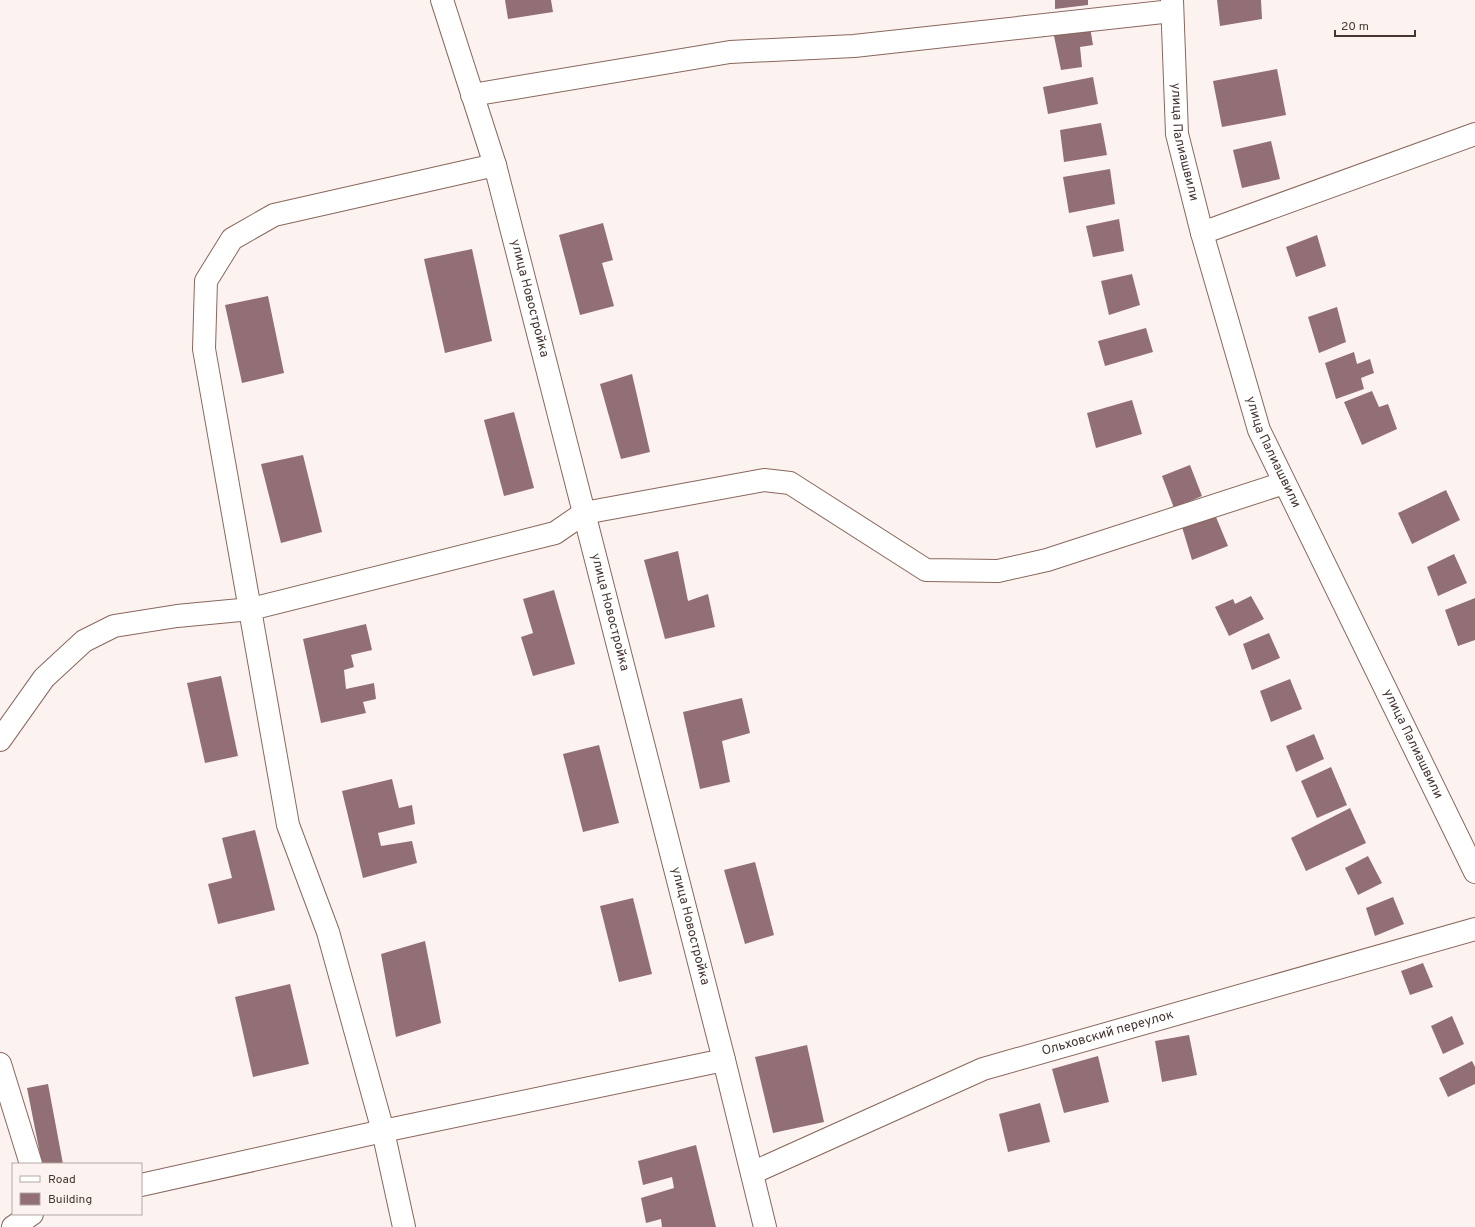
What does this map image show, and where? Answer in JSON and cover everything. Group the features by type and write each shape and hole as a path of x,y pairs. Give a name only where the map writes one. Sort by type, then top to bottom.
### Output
{"street":[{"name":"улица Новостройка","path":"442,0 495,165 724,1060 765,1227"},
{"path":"472,95 730,52 854,46 1172,6"},
{"name":"улица Палиашвили","path":"1172,6 1177,134 1202,233 1259,430 1475,872"},
{"path":"1202,233 1475,134"},
{"path":"404,1227 382,1131 328,932 288,825 204,349 206,281 232,239 274,215 495,165"},
{"path":"0,740 44,678 84,641 114,626 177,616 250,609 555,533 584,513 764,480 790,483 926,570 998,571 1047,560 1284,483"},
{"name":"Ольховский переулок","path":"752,1173 983,1069 1475,929"},
{"path":"142,1185 382,1131 724,1060"},
{"path":"0,1064 31,1163"},
{"path":"13,1227 31,1215"}],"building":[{"path":"505,0 551,0 553,12 508,19"},
{"path":"1055,0 1088,0 1088,5 1055,9"},
{"path":"1217,0 1261,0 1262,19 1220,26"},
{"path":"1090,27 1093,45 1080,47 1082,67 1061,70 1053,31"},
{"path":"1277,69 1286,115 1222,127 1213,81"},
{"path":"1093,77 1098,104 1048,114 1043,87"},
{"path":"1101,123 1107,155 1064,162 1060,130"},
{"path":"1271,141 1280,179 1242,188 1233,150"},
{"path":"1110,169 1115,204 1069,213 1063,177"},
{"path":"1119,219 1124,251 1093,257 1086,226"},
{"path":"603,223 613,260 602,263 614,306 580,315 559,235"},
{"path":"1317,235 1326,266 1296,277 1286,247"},
{"path":"472,249 492,341 445,353 424,259"},
{"path":"1132,274 1140,305 1109,315 1101,281"},
{"path":"268,296 284,373 242,383 225,305"},
{"path":"1337,307 1346,342 1319,353 1308,317"},
{"path":"1146,328 1153,352 1105,366 1098,341"},
{"path":"1354,352 1357,364 1370,359 1374,373 1361,378 1364,389 1336,399 1325,363"},
{"path":"632,374 650,452 621,459 600,384"},
{"path":"1372,391 1379,407 1388,404 1397,429 1362,445 1344,402"},
{"path":"1132,400 1142,434 1096,448 1087,413"},
{"path":"514,412 534,488 504,496 484,420"},
{"path":"303,455 322,532 281,543 261,464"},
{"path":"1190,465 1202,496 1174,508 1162,476"},
{"path":"1446,490 1460,520 1412,544 1398,513"},
{"path":"1216,517 1228,546 1192,560 1182,527"},
{"path":"678,551 688,601 708,594 715,627 665,639 644,560"},
{"path":"1454,554 1467,583 1438,596 1427,567"},
{"path":"554,590 575,664 533,676 521,637 533,633 523,599"},
{"path":"1251,596 1264,619 1229,636 1215,607 1233,599 1235,604"},
{"path":"1475,598 1475,640 1458,646 1445,610"},
{"path":"366,624 372,650 351,655 354,667 344,670 346,689 374,683 376,699 363,702 366,713 321,723 303,639"},
{"path":"1269,633 1280,658 1252,670 1243,644"},
{"path":"221,676 238,756 205,763 187,683"},
{"path":"1290,679 1302,709 1271,722 1260,691"},
{"path":"742,698 750,733 722,741 730,782 700,789 683,712"},
{"path":"1314,734 1324,759 1296,772 1286,746"},
{"path":"599,745 619,823 583,832 563,754"},
{"path":"1331,767 1347,805 1317,818 1301,781"},
{"path":"392,779 399,808 412,805 415,824 378,833 381,846 412,841 417,863 363,878 342,791"},
{"path":"1350,808 1366,843 1306,871 1291,838"},
{"path":"255,830 275,910 218,924 208,884 232,878 222,838"},
{"path":"1368,856 1382,883 1358,895 1345,868"},
{"path":"755,862 774,935 745,944 724,870"},
{"path":"1393,897 1404,924 1375,936 1366,908"},
{"path":"633,898 652,974 619,982 600,906"},
{"path":"425,941 441,1023 396,1037 381,954"},
{"path":"1423,963 1433,987 1410,995 1401,971"},
{"path":"290,984 309,1064 253,1077 235,997"},
{"path":"1452,1016 1464,1044 1443,1054 1431,1026"},
{"path":"1189,1035 1197,1075 1162,1082 1155,1041"},
{"path":"807,1045 824,1122 773,1133 755,1057"},
{"path":"1098,1056 1109,1102 1064,1113 1052,1069"},
{"path":"1472,1061 1475,1067 1475,1084 1448,1097 1439,1078"},
{"path":"48,1084 63,1163 42,1163 27,1088"},
{"path":"1040,1103 1050,1142 1008,1152 999,1114"},
{"path":"696,1145 716,1227 662,1227 661,1219 646,1223 641,1198 674,1188 672,1177 643,1185 638,1161"}]}
